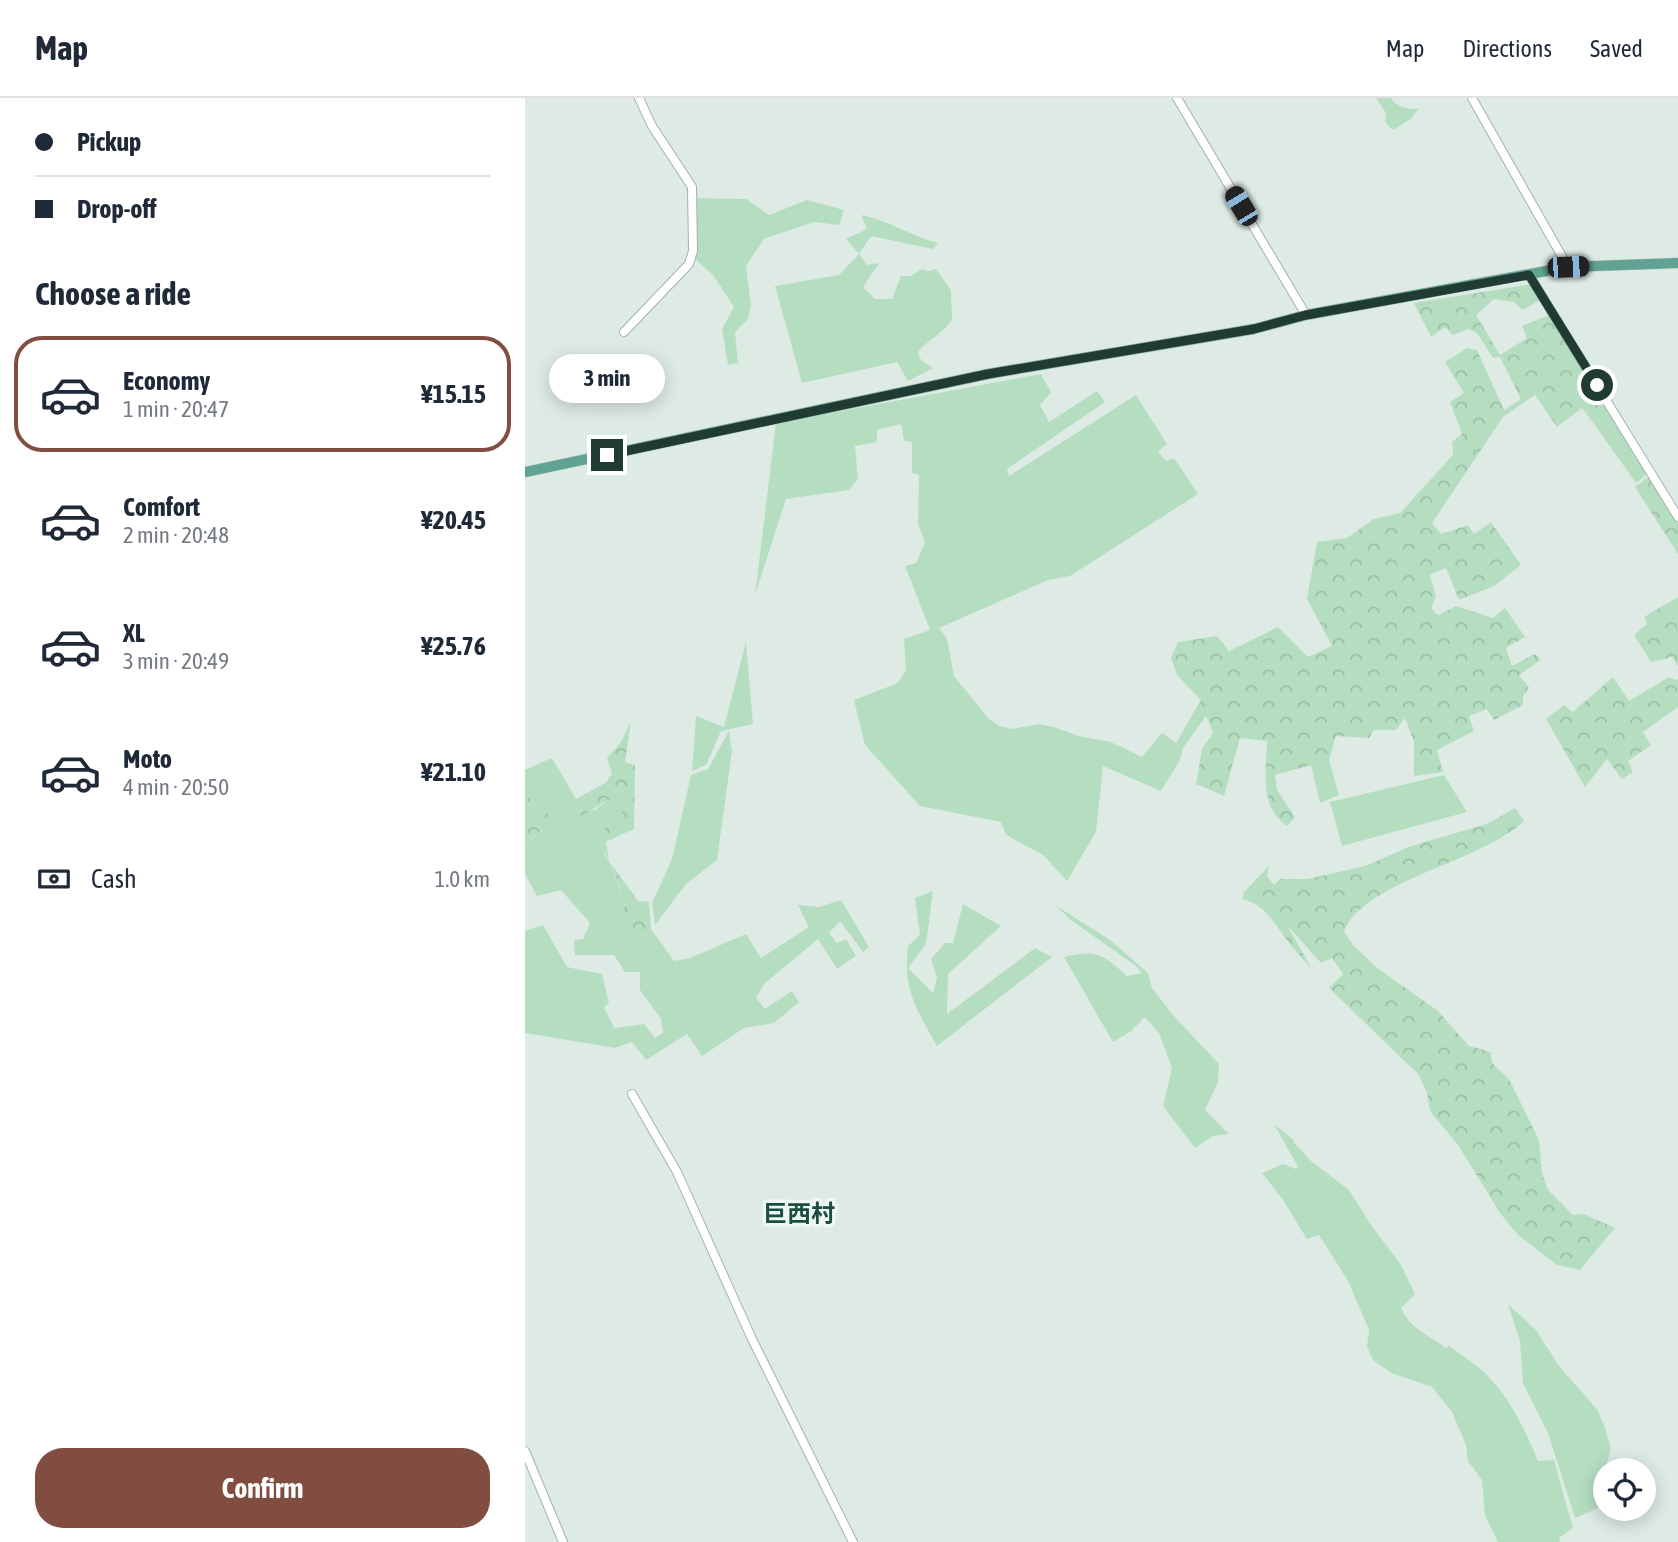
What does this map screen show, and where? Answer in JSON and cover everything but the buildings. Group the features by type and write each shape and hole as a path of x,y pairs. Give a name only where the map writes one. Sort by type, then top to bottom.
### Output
{"main road":[{"path":"525,472 988,374 1254,329 1306,315 1568,267 1678,263"}],"street":[{"path":"624,332 689,264 693,251 692,187 652,126 639,98"},
{"path":"1177,98 1306,315"},
{"path":"1472,98 1568,267"},
{"path":"1529,275 1678,517"},
{"path":"632,1094 677,1172 753,1339 853,1542"},
{"path":"525,1451 563,1542"}],"green space":[{"path":"1376,98 1391,98 1403,108 1419,108 1411,119 1393,130 1385,122 1386,113"},
{"path":"693,198 746,199 769,215 807,200 844,210 839,225 814,222 764,239 746,266 751,306 748,319 735,332 738,363 728,365 722,329 734,307 713,275 694,258"},
{"path":"861,215 938,243 933,249 871,236 859,254 846,239 867,229"},
{"path":"859,254 867,265 879,263 863,287 875,299 892,299 901,276 910,276 922,269 936,269 951,290 952,320 918,352 921,360 933,368 908,381 897,362 802,383 775,286 839,275"},
{"path":"1533,284 1542,299 1522,310 1514,302 1494,299 1476,315 1500,355 1527,338 1522,326 1551,314 1612,413 1594,424 1582,408 1557,427 1535,395 1503,417 1432,523 1441,534 1468,525 1474,534 1491,522 1521,565 1494,586 1459,600 1446,568 1430,575 1436,597 1431,608 1438,615 1456,606 1493,618 1505,608 1525,637 1506,648 1512,666 1535,654 1541,660 1519,675 1529,688 1523,696 1523,705 1494,720 1487,709 1469,716 1474,731 1437,750 1443,772 1414,776 1414,741 1405,718 1396,730 1374,730 1369,738 1336,736 1329,760 1275,775 1277,790 1295,817 1287,826 1278,818 1268,799 1267,741 1240,738 1224,796 1196,784 1202,749 1213,733 1206,716 1183,748 1176,743 1201,700 1177,675 1171,658 1178,642 1217,636 1229,651 1278,627 1308,657 1332,646 1307,599 1317,542 1347,538 1374,519 1400,513 1453,455 1452,442 1462,434 1450,402 1464,393 1445,362 1467,348 1477,350 1504,410 1521,399 1500,357 1493,358 1477,333 1469,329 1453,335 1445,327 1431,337 1414,303"},
{"path":"1041,374 1051,392 1040,405 1049,422 1097,391 1105,402 1007,469 1009,476 1136,395 1167,444 1158,451 1166,461 1174,458 1198,494 1070,576 1048,580 939,628 947,639 954,676 990,720 1000,726 1012,729 1039,724 1054,727 1078,736 1111,742 1142,757 1162,733 1183,748 1180,760 1161,791 1103,766 1096,832 1067,881 1043,855 1006,835 1001,822 920,806 865,745 854,700 898,683 906,670 904,639 930,630 905,566 916,563 925,542 918,524 919,475 912,473 912,442 904,441 901,424 877,430 877,442 855,446 858,479 849,490 786,499 755,595 776,423"},
{"path":"1612,413 1651,471 1636,483 1594,424"},
{"path":"1652,474 1678,516 1678,554 1635,487"},
{"path":"1678,597 1678,666 1672,657 1651,662 1634,635 1647,624 1644,617"},
{"path":"746,642 753,724 721,731 706,765 692,771 696,716 724,727"},
{"path":"1613,677 1629,701 1669,677 1678,679 1678,707 1643,732 1651,745 1628,761 1633,772 1622,779 1607,759 1585,787 1546,719 1564,705 1573,712"},
{"path":"631,721 625,762 635,765 634,829 606,842 609,861 600,842 606,827 621,816 627,794 608,800 577,818 568,812 605,783 612,774 607,758 621,742"},
{"path":"729,731 732,751 717,860 686,884 655,925 652,903 672,859 691,775 708,769"},
{"path":"552,758 576,799 605,783 568,812 595,810 614,795 627,794 621,816 606,827 604,854 611,864 625,904 622,915 644,935 651,929 674,961 690,958 746,934 761,958 809,927 798,905 819,907 841,900 869,947 863,952 840,921 829,933 837,943 846,939 856,956 837,969 818,939 764,984 756,998 765,1009 792,991 799,1002 774,1023 744,1028 702,1056 687,1034 646,1060 632,1042 615,1048 525,1033 525,931 543,925 567,967 602,974 609,1003 604,1007 614,1028 644,1024 655,1038 663,1033 661,1019 640,990 640,972 625,972 614,955 575,955 574,940 583,939 590,923 561,890 537,896 525,874 525,844 542,831 539,809 529,797 525,802 525,770"},
{"path":"1329,760 1339,795 1320,803 1311,765"},
{"path":"1444,775 1467,812 1342,846 1330,802"},
{"path":"529,797 539,809 552,817 547,826 525,844 525,802"},
{"path":"1515,808 1524,821 1505,835 1375,898 1356,913 1344,931 1352,944 1376,967 1438,1011 1469,1046 1491,1052 1492,1063 1509,1079 1539,1140 1542,1173 1548,1190 1573,1215 1584,1214 1615,1228 1580,1270 1557,1265 1518,1235 1500,1213 1458,1145 1430,1111 1427,1093 1419,1075 1329,988 1343,974 1332,958 1321,963 1287,925 1312,969 1265,912 1242,899 1244,892 1269,866 1267,876 1274,885 1280,879 1308,879 1365,866 1411,846 1487,824"},
{"path":"612,865 638,901 649,902 651,929 639,936 619,930 625,904"},
{"path":"933,891 926,944 908,968 933,993 937,977 931,959 945,943 953,943 963,904 1001,926 948,974 947,1014 1035,948 1052,957 937,1046 913,999 907,975 908,946 920,935 915,898"},
{"path":"1055,905 1110,940 1148,973 1152,988 1173,1015 1219,1064 1218,1082 1205,1110 1229,1134 1213,1136 1195,1148 1163,1106 1172,1068 1159,1033 1145,1017 1130,1032 1113,1042 1064,957 1098,955 1127,976 1142,973"},
{"path":"1274,1124 1296,1142 1292,1140 1311,1161 1349,1190 1401,1265 1415,1294 1401,1308 1410,1322 1484,1372 1515,1414 1538,1461 1554,1460 1573,1528 1559,1538 1560,1542 1498,1542 1485,1516 1482,1480 1468,1461 1466,1445 1452,1412 1432,1387 1391,1373 1373,1360 1367,1347 1369,1330 1348,1281 1319,1235 1307,1239 1283,1200 1262,1173 1283,1164 1296,1169 1298,1167"},
{"path":"1508,1304 1536,1330 1559,1366 1597,1409 1604,1425 1611,1448 1608,1458 1593,1458 1593,1510 1575,1518 1548,1433 1523,1383 1520,1341"}],"district":[{"name":"巨西村","path":"799,1213"}],"route":[{"path":"607,455 988,374 1254,329 1306,315 1529,275 1597,385"}]}
